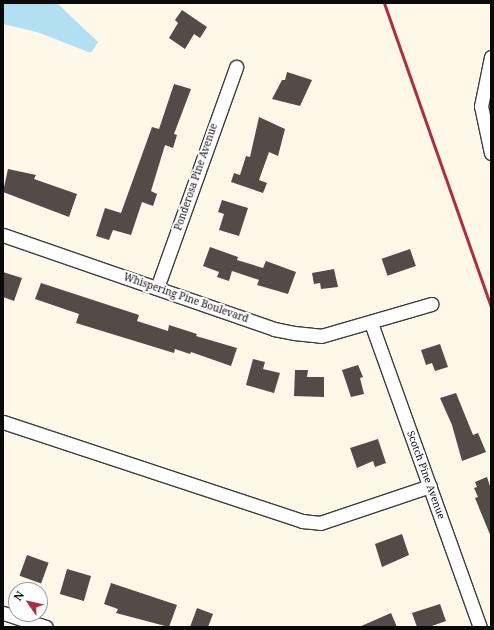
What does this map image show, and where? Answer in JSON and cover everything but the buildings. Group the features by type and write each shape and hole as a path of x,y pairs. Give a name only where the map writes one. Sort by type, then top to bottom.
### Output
{"street":[{"path":"491,57 481,106 491,153"},
{"name":"Ponderosa Pine Avenue","path":"157,288 236,67"},
{"name":"Whispering Pine Boulevard","path":"3,235 274,329 294,333 321,336 371,323 431,304"},
{"name":"Scotch Pine Avenue","path":"371,323 480,627"},
{"path":"3,422 302,521 320,523 430,486"},
{"path":"3,613 46,627"}],"water":[{"path":"3,3 57,3 98,42 91,53 37,32 3,24"}],"railway":[{"path":"384,3 491,306"}]}
